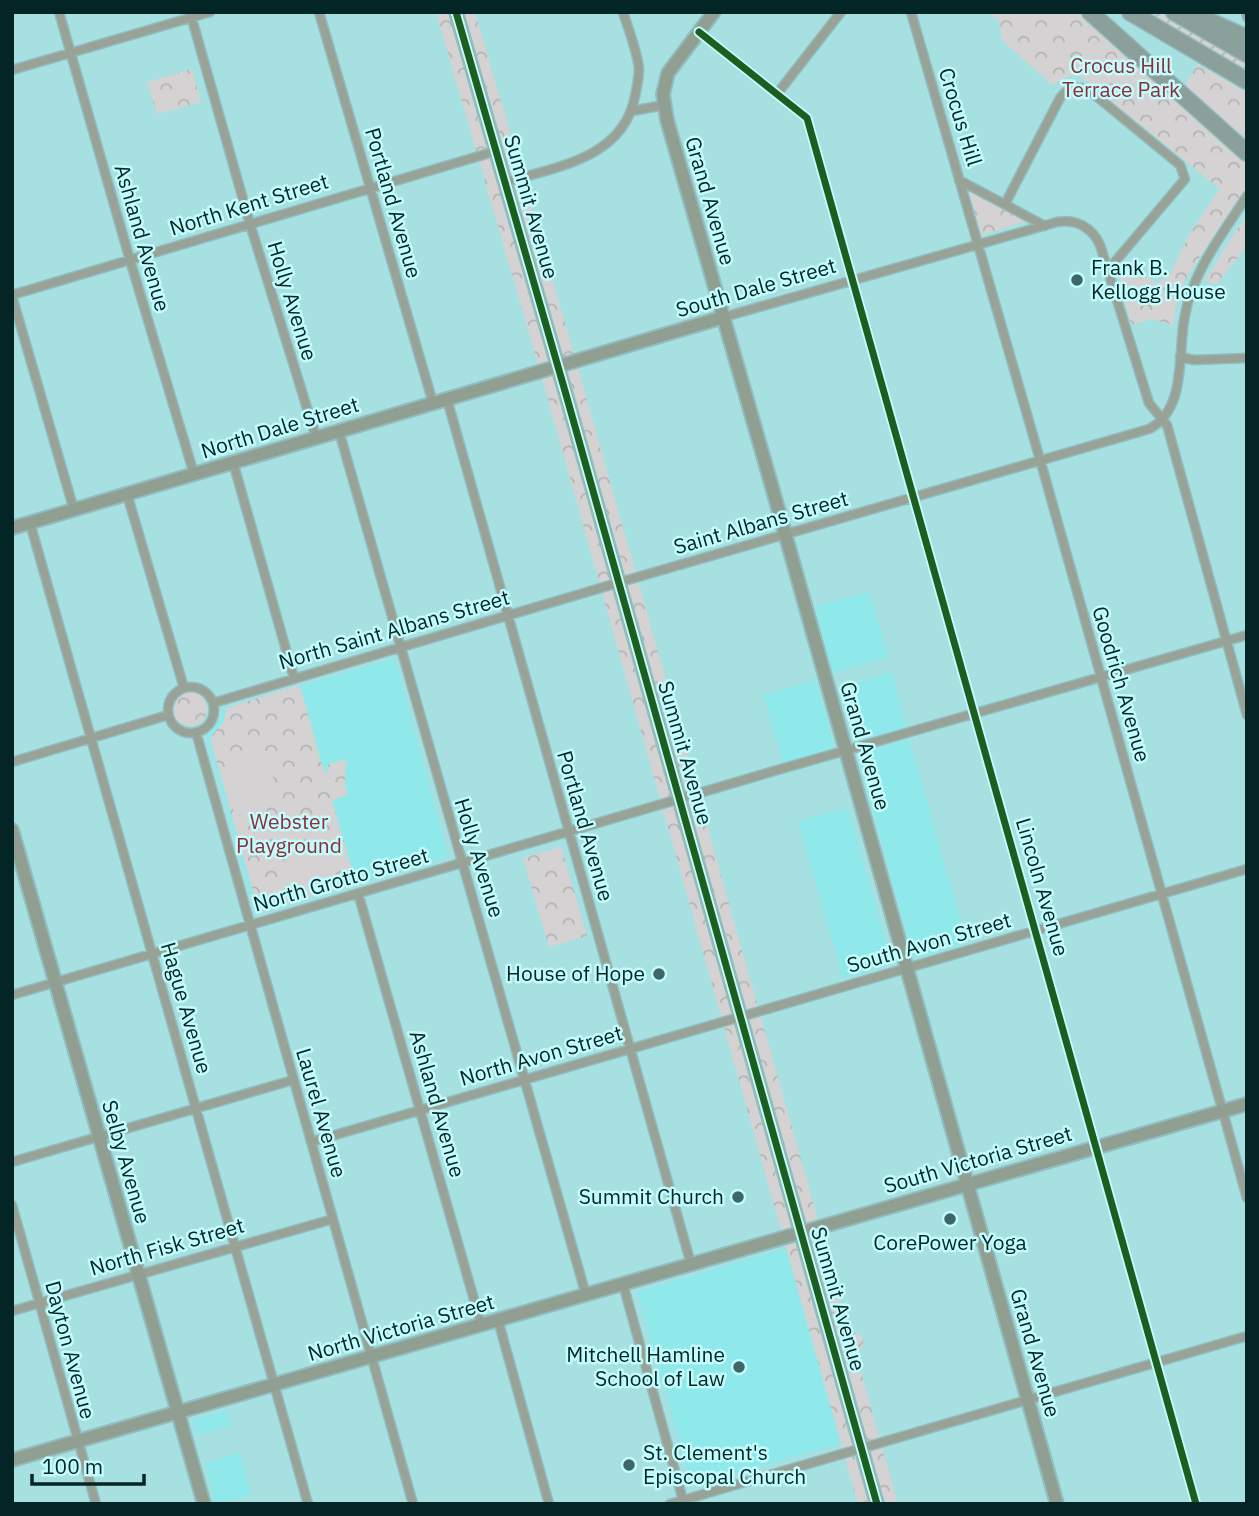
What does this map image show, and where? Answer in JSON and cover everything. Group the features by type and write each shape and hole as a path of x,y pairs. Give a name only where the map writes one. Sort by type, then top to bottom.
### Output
{"highway":[{"path":"1090,12 1247,153"},
{"path":"1130,12 1247,81"},
{"path":"1174,12 1247,54"},
{"path":"1191,12 1247,38"}],"street":[{"name":"Ashland Avenue","path":"59,12 194,474"},
{"path":"12,70 191,15 211,12"},
{"name":"Portland Avenue","path":"319,12 433,403"},
{"name":"Summit Avenue","path":"456,12 877,1504"},
{"path":"506,182 584,159 617,134 632,111 639,69 623,12"},
{"name":"Grand Avenue","path":"714,12 668,73 664,82 664,105 1058,1504"},
{"path":"778,94 841,12"},
{"name":"Crocus Hill","path":"911,12 959,180 1045,226"},
{"name":"Holly Avenue","path":"191,15 250,224 316,437"},
{"name":"Lincoln Avenue","path":"699,32 807,118 1196,1504"},
{"path":"1005,204 1060,98 1065,92 1075,88 1090,91 1180,165 1185,179 1108,270"},
{"path":"632,111 664,105"},
{"name":"North Kent Street","path":"12,295 496,151"},
{"name":"Goodrich Avenue","path":"959,180 1247,1198"},
{"path":"1162,419 1175,398 1185,315 1194,283 1247,196"},
{"name":"South Dale Street","path":"558,366 1064,221 1087,228 1101,245 1149,403 1167,425 1247,715"},
{"path":"12,295 74,509"},
{"path":"1180,357 1192,360 1247,358"},
{"name":"North Dale Street","path":"12,528 558,366"},
{"name":"Portland Avenue","path":"447,398 691,1264"},
{"name":"Saint Albans Street","path":"619,582 1149,429 1162,419"},
{"name":"Holly Avenue","path":"339,431 586,1295"},
{"path":"233,462 294,678"},
{"path":"127,494 184,688"},
{"name":"Hague Avenue","path":"30,523 308,1504"},
{"name":"North Saint Albans Street","path":"213,702 619,582"},
{"name":"North Grotto Street","path":"12,995 1247,635"},
{"path":"184,688 200,688 207,692 213,702 212,718 197,732 179,729 168,715 173,694 184,688"},
{"path":"12,762 168,715"},
{"name":"Laurel Avenue","path":"197,732 413,1504"},
{"name":"Selby Avenue","path":"12,830 204,1504"},
{"name":"South Avon Street","path":"741,1015 1247,869"},
{"name":"Ashland Avenue","path":"358,893 481,1324"},
{"name":"North Avon Street","path":"311,1142 741,1015"},
{"path":"12,1162 293,1080"},
{"name":"South Victoria Street","path":"801,1232 1247,1104"},
{"name":"Dayton Avenue","path":"12,1205 96,1504"},
{"name":"North Fisk Street","path":"12,1311 333,1219"},
{"name":"North Victoria Street","path":"12,1461 801,1232"},
{"path":"624,1284 684,1502"},
{"path":"498,1320 549,1504"},
{"path":"670,1504 1247,1336"}],"shaded area":[{"path":"869,592 888,657 833,673 815,607"},
{"path":"395,658 448,857 256,915 207,736 221,718 224,708"},
{"path":"892,672 906,728 854,741 838,688"},
{"path":"816,680 834,746 829,751 784,764 763,695"},
{"path":"909,739 967,943 918,958 913,956 858,758 864,752"},
{"path":"848,808 892,964 843,978 798,821"},
{"name":"Mitchell Hamline School of Law","path":"786,1248 841,1443 692,1486 637,1292"},
{"path":"226,1410 231,1425 197,1435 192,1420"},
{"path":"240,1453 251,1495 216,1504 205,1463"}],"green space":[{"path":"436,12 475,12 898,1504 858,1504 537,361"},
{"name":"Crocus Hill Terrace Park","path":"989,12 1078,12 1247,159 1247,186 1184,281 1177,299 1173,325 1151,319 1132,325 1117,273 1128,260 1156,284 1171,273 1189,235 1220,189 1079,75 1067,77 1052,85 1002,40 999,21"},
{"path":"1141,12 1159,12 1247,63 1247,73"},
{"path":"1198,64 1247,93 1247,148 1182,90"},
{"path":"192,69 201,102 157,114 147,82"},
{"path":"968,189 1027,221 981,235"},
{"path":"1247,214 1247,246 1216,285 1205,280"},
{"name":"Webster Playground","path":"300,685 324,772 328,771 327,765 346,759 345,785 348,795 332,800 356,884 259,913 210,738 224,721 226,708"},
{"path":"190,692 202,697 207,709 202,721 190,726 178,721 173,709 178,697"},
{"path":"269,755 273,779 269,795 257,807 235,816 223,774 228,767"},
{"path":"323,834 337,880 331,887 290,899 285,874 287,857 299,844"},
{"path":"561,847 587,936 549,947 523,858"},
{"path":"850,1330 861,1336 864,1343 859,1354 853,1357 845,1331"}],"cycle path":[{"path":"456,12 877,1504"},
{"path":"699,32 807,118 1196,1504"}],"place":[{"name":"Frank B. Kellogg House","path":"1077,280"},
{"name":"House of Hope","path":"659,974"},
{"name":"Summit Church","path":"738,1197"},
{"name":"CorePower Yoga","path":"950,1219"},
{"name":"Mitchell Hamline School of Law","path":"739,1367"},
{"name":"St. Clement's Episcopal Church","path":"629,1465"}]}
